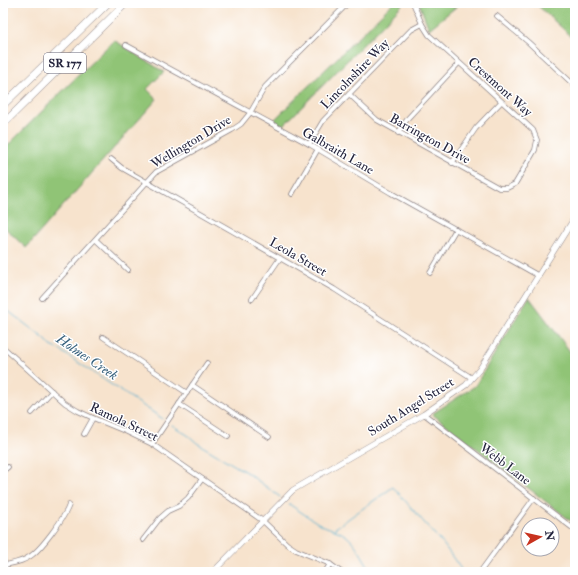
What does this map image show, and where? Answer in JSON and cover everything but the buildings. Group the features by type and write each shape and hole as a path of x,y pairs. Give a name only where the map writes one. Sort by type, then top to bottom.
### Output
{"highway":[{"name":"SR 177","path":"3,105 108,3"},
{"name":"SR 177","path":"3,124 126,3"}],"street":[{"name":"Wellington Drive","path":"42,298 156,172 241,124 250,113 265,87 348,3"},
{"name":"Crestmont Way","path":"413,3 422,24 429,35 533,130 537,140 535,150 515,184 507,188"},
{"path":"497,16 528,42 575,86"},
{"name":"Lincolnshire Way","path":"309,144 323,121 411,30 422,24"},
{"name":"Galbraith Lane","path":"126,45 309,144 391,193 539,276"},
{"path":"398,133 408,118 458,63"},
{"name":"Barrington Drive","path":"349,94 377,120 398,133 499,188 507,188"},
{"path":"452,163 476,128 501,102"},
{"path":"292,194 318,150"},
{"name":"Leola Street","path":"111,158 122,168 334,289 454,364 472,378"},
{"name":"South Angel Street","path":"213,572 293,490 424,414 466,385 479,370 575,217"},
{"path":"430,273 456,229"},
{"path":"96,240 128,270"},
{"path":"252,299 280,258"},
{"path":"103,337 187,393"},
{"name":"Ramola Street","path":"4,348 65,403 93,418 152,444 263,521 287,544 296,550 330,564 341,572"},
{"path":"152,444 206,363"},
{"path":"192,385 269,436"},
{"path":"32,413 52,391"},
{"path":"179,404 228,436"},
{"name":"Webb Lane","path":"424,414 575,530"},
{"path":"84,434 93,418"},
{"path":"3,471 8,467"},
{"path":"143,540 160,518 168,511 179,506 188,498 202,479"},
{"path":"480,572 534,498"},
{"path":"5,565 20,562 31,557 62,519 67,512 69,505"},
{"path":"3,560 5,572"},
{"path":"325,572 330,564"}],"green space":[{"path":"393,3 404,3 283,126 274,120"},
{"path":"419,3 453,3 456,7 429,29"},
{"path":"535,3 575,3 575,40"},
{"path":"114,40 164,72 147,89 157,99 26,248 3,226 3,150"},
{"path":"529,297 575,358 575,524 432,414 475,386"}],"waterway":[{"name":"Holmes Creek","path":"3,307 46,340 51,346 58,349 163,419"},
{"name":"Holmes Creek","path":"172,425 197,443 249,474 280,497"},
{"path":"334,529 393,487 444,545 463,572"},
{"name":"Holmes Creek","path":"289,504 318,523 339,532 350,539 373,572"}]}
